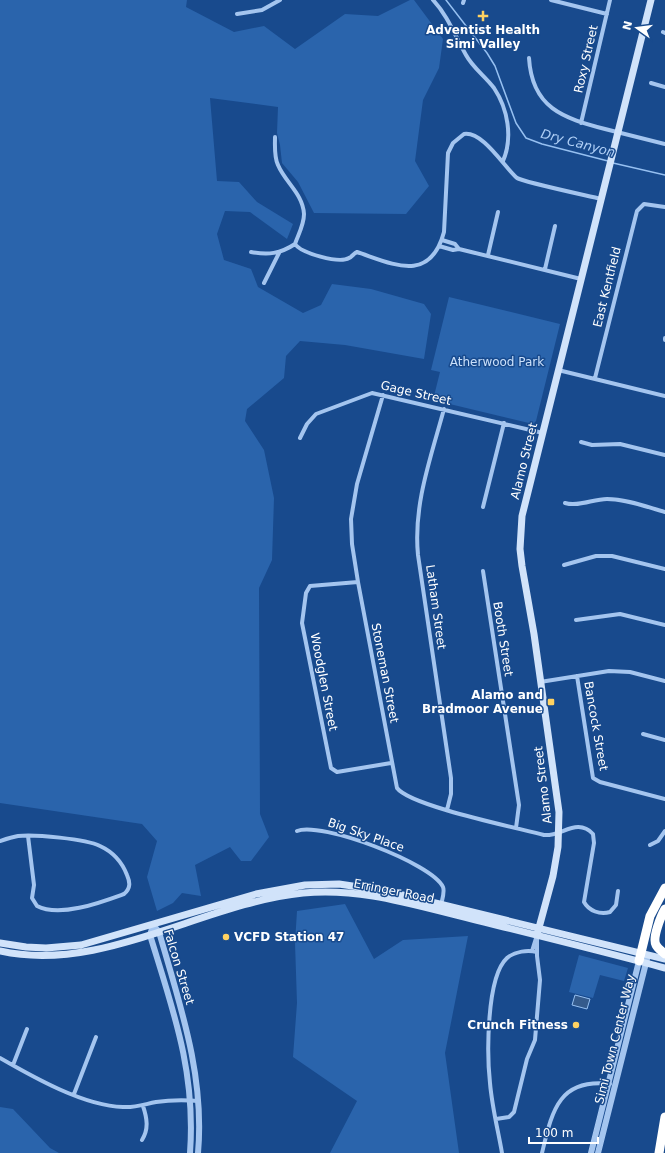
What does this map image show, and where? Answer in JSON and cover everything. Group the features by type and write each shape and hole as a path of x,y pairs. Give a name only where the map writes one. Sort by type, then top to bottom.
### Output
{"highway":[{"path":"643,958 650,916 665,888"},
{"path":"665,909 661,915 655,939 656,946 665,954"},
{"path":"659,1153 665,1117"}],"main road":[{"name":"Alamo Street","path":"538,932 553,876 558,847 559,812 520,549 522,516 650,0"},
{"name":"Erringer Road","path":"0,943 26,947 67,947 101,940 256,894 305,885 339,884 371,888 441,904 538,932"},
{"name":"Erringer Road","path":"0,951 21,954 61,955 91,951 150,935 261,900 303,893 333,892 370,895 538,932 643,958 665,968"},
{"name":"Erringer Road","path":"643,958 665,959"}],"street":[{"path":"237,14 262,10 280,0"},
{"path":"433,0 449,22 470,61 498,95 510,133 506,154 503,161"},
{"path":"551,0 607,14"},
{"name":"Roxy Street","path":"581,123 610,0"},
{"path":"529,58 530,70 545,101 560,114 581,123 665,144"},
{"path":"651,83 665,87"},
{"path":"295,244 304,252 317,256 342,260 349,258 357,252 398,266 412,267 422,264 430,258 442,240 444,232 448,153 453,143 464,134 472,134 486,145 518,178 601,199"},
{"path":"251,252 265,254 280,252 295,244 303,222 304,213 295,190 278,165 275,152 276,137"},
{"name":"East Kentfield","path":"595,378 637,211 644,204 665,208"},
{"path":"488,255 498,212"},
{"path":"545,269 555,226"},
{"path":"442,240 455,244 460,249"},
{"path":"439,246 450,250 460,249 488,255 581,278"},
{"path":"264,283 280,252"},
{"path":"558,370 665,396"},
{"name":"Gage Street","path":"300,438 311,419 321,411 367,394 383,395 543,433"},
{"name":"Stoneman Street","path":"383,395 357,484 352,507 352,544 396,786 399,791 421,802 550,836 573,827 587,830 593,834 594,842 584,898 587,907 591,910 602,913 610,912 616,905 618,891"},
{"name":"Latham Street","path":"444,409 421,492 416,530 418,555 451,778 451,794 447,810"},
{"path":"483,507 504,423"},
{"path":"581,442 592,445 620,444 665,455"},
{"path":"565,504 575,505 599,499 614,499 665,512"},
{"path":"564,565 596,556 612,556 665,569"},
{"name":"Booth Street","path":"483,571 519,805 516,828"},
{"name":"Woodglen Street","path":"358,582 310,586 306,593 303,629 331,768 337,772 391,762"},
{"path":"576,620 620,614 665,625"},
{"path":"540,682 622,671 665,681"},
{"name":"Bancock Street","path":"577,676 593,778 600,782 665,799"},
{"path":"643,734 665,740"},
{"name":"Big Sky Place","path":"297,831 308,828 331,833 405,859 432,875 441,884 444,890 440,911"},
{"path":"650,845 658,841 665,831"},
{"path":"0,841 19,836 28,836 90,842 107,850 121,862 130,882 127,891 124,894 82,907 49,909 36,906 32,898 34,885 28,836"},
{"name":"Falcon Street","path":"153,924 159,932 190,1040 199,1101 198,1153"},
{"name":"Falcon Street","path":"153,924 150,935 184,1049 190,1100 190,1153"},
{"name":"Alamo Street","path":"532,951 538,932"},
{"name":"Alamo Street","path":"496,1119 509,1117 514,1112 527,1059 535,1040 540,980 537,952 538,932"},
{"path":"502,1153 490,1084 488,1050 490,1015 496,980 507,958 512,954 532,951 537,952"},
{"name":"Simi Town Center Way","path":"598,1153 612,1084 643,958"},
{"path":"13,1065 27,1029"},
{"path":"74,1094 96,1037"},
{"path":"0,1058 21,1071 74,1094 114,1107 143,1106 167,1101 199,1101"},
{"path":"542,1153 553,1111 565,1096 584,1085 612,1084"},
{"name":"Simi Town Center Way","path":"591,1153 612,1084"},
{"path":"142,1140 146,1134 147,1124 143,1106"}],"green space":[{"path":"0,0 187,0 186,7 234,32 264,26 295,49 345,14 378,16 410,0 414,0 443,39 439,68 423,100 415,161 429,186 406,214 314,213 298,182 282,163 277,133 278,107 210,98 217,181 239,182 257,202 293,224 287,239 250,212 225,211 217,234 224,260 251,269 258,287 303,313 321,305 332,284 371,289 424,304 431,314 424,359 345,345 300,341 286,356 284,378 247,409 245,421 264,450 274,498 272,560 259,588 260,814 269,837 251,861 241,861 230,847 195,865 201,896 182,893 173,903 157,911 147,877 157,841 142,824 0,803"},
{"name":"Atherwood Park","path":"449,297 560,324 536,421 533,424 433,400 440,372 431,370"},
{"path":"345,904 374,959 403,940 468,936 445,1053 459,1153 330,1153 357,1101 293,1057 297,1003 295,943 297,911"},
{"path":"579,955 628,968 624,981 600,975 593,998 569,992"},
{"path":"0,1107 13,1109 50,1148 59,1153 0,1153"}],"shaded area":[{"path":"575,995 590,999 587,1009 572,1005"}],"waterway":[{"name":"Dry Canyon","path":"446,0 487,53 495,66 516,123 526,138 542,144 608,161"},
{"name":"Dry Canyon","path":"613,163 665,175"}],"place":[{"name":"Adventist Health Simi Valley","path":"483,16"},
{"name":"Alamo and Bradmoor Avenue","path":"551,702"},
{"name":"VCFD Station 47","path":"226,937"},
{"name":"Crunch Fitness","path":"576,1025"}]}
